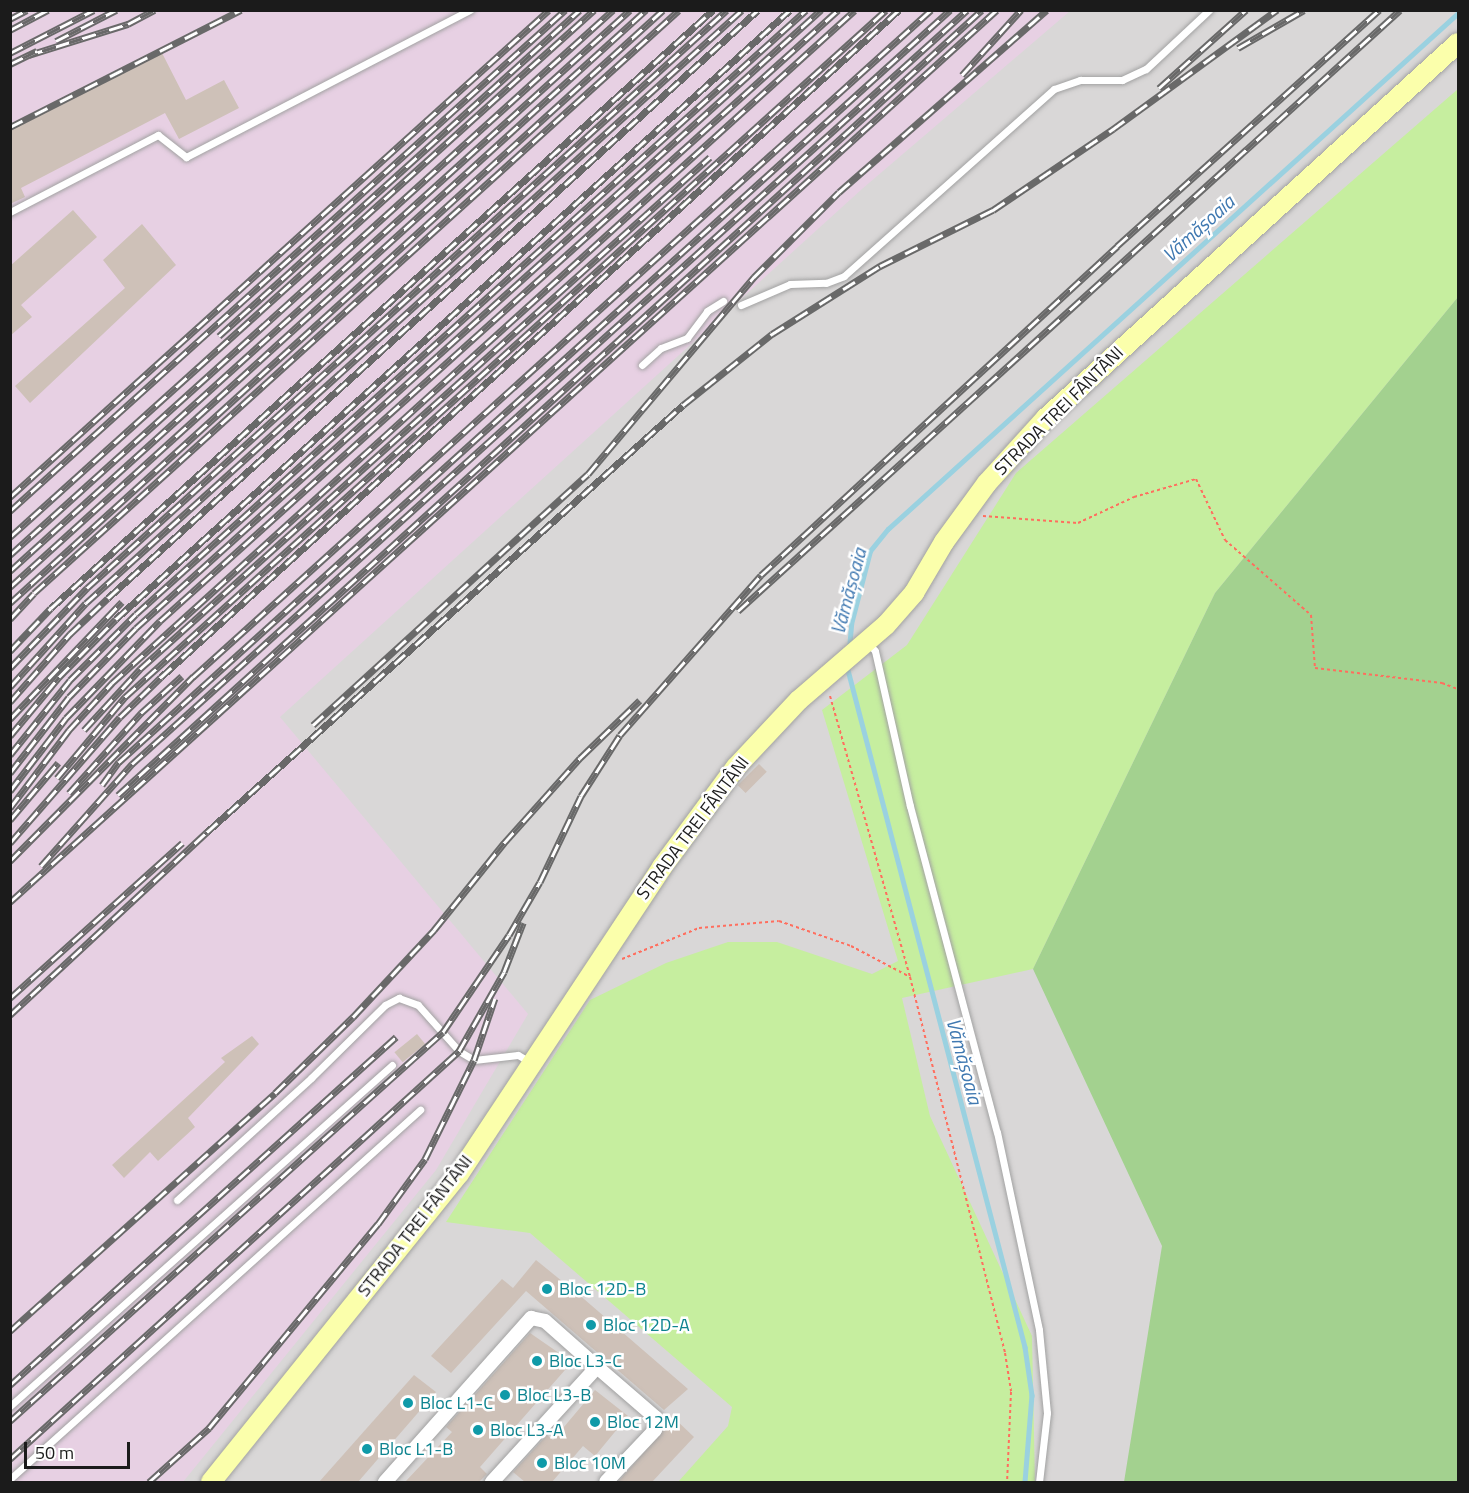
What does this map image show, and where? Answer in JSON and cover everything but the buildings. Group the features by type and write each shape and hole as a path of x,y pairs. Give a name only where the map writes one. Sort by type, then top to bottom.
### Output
{"main road":[{"name":"STRADA TREI FÂNTÂNI","path":"211,1482 452,1184 603,954 710,800 774,724 832,669 864,644 914,593 968,508 1046,418 1458,43"}],"street":[{"path":"385,1482 531,1318 545,1321 656,1418 655,1431 606,1482"},
{"path":"492,1482 597,1366"}],"lane":[{"path":"10,212 158,135 186,157 470,10"},
{"path":"741,305 790,284 826,283 844,276 1054,89 1080,80 1122,80 1146,69 1209,10"},
{"path":"642,365 661,348 687,338 707,311 723,301"},
{"path":"864,644 875,651 910,806 997,1132 1037,1319 1047,1413 1039,1482"},
{"path":"177,1200 312,1078 385,1005 399,999 418,1005 459,1052 474,1060 518,1055 532,1063"},
{"path":"10,1406 392,1065"},
{"path":"10,1479 420,1110"}],"path":[{"path":"968,508 981,515 1078,523 1134,497 1196,479 1225,540 1311,615 1316,668 1442,682 1458,689"},
{"path":"832,669 1005,1353 1011,1392 1007,1482"},
{"path":"603,954 617,962 699,928 779,921 851,946 910,977"}],"shaded area":[{"path":"10,11 1458,11 1458,1482 10,1482"},
{"path":"10,11 1070,11 862,189 280,717 528,1014 436,1170 183,1482 11,1482"}],"green space":[{"path":"1458,89 1458,297 1215,593 1033,969 902,998 930,1116 1032,1336 1035,1482 678,1482 728,1426 732,1407 530,1233 446,1222 590,1000 666,963 728,942 777,942 872,974 898,961 822,710 907,645 1016,473"},
{"path":"1458,297 1458,1482 1124,1482 1162,1246 1033,969 1215,593"}],"waterway":[{"name":"Vămășoaia","path":"849,649 851,624 870,551 888,529 1458,13"},
{"name":"Vămășoaia","path":"847,666 1025,1347 1032,1395 1025,1482"}],"railway":[{"path":"10,19 27,10"},
{"path":"10,30 48,10"},
{"path":"10,53 94,10"},
{"path":"56,41 116,10"},
{"path":"29,55 128,24 154,10"},
{"path":"10,127 241,10"},
{"path":"10,497 549,10"},
{"path":"10,511 565,10"},
{"path":"219,336 580,10"},
{"path":"10,537 594,10"},
{"path":"10,555 613,10"},
{"path":"10,571 630,10"},
{"path":"10,587 646,10"},
{"path":"10,603 663,10"},
{"path":"10,619 34,593 679,10"},
{"path":"10,651 51,608 713,10"},
{"path":"10,668 87,588 727,10"},
{"path":"10,687 86,603 742,10"},
{"path":"10,702 70,634 108,598 758,10"},
{"path":"10,736 59,677 116,619 790,10"},
{"path":"10,755 70,680 136,614 806,10"},
{"path":"10,773 69,697 136,628 821,10"},
{"path":"10,791 66,718 160,621 838,10"},
{"path":"10,808 69,730 112,683 855,10"},
{"path":"57,778 125,697 886,10"},
{"path":"10,843 120,717 161,677 899,10"},
{"path":"10,861 193,677 931,10"},
{"path":"102,785 119,762 950,10"},
{"path":"41,866 132,764 967,10"},
{"path":"118,795 982,10"},
{"path":"10,902 997,10"},
{"path":"962,75 1021,10"},
{"path":"313,725 588,474 754,277 839,192 1047,10"},
{"path":"1159,88 1246,10"},
{"path":"10,1015 207,832 683,405 772,334 880,266 993,210 1113,129 1277,10"},
{"path":"1238,48 1304,10"},
{"path":"10,1421 443,1032 509,935 540,882 581,796 620,735 761,575 1117,246 1379,10"},
{"path":"738,611 1400,10"},
{"path":"10,64 37,51"},
{"path":"84,730 140,669 710,157"},
{"path":"10,719 122,602"},
{"path":"69,793 141,713 182,676"},
{"path":"10,1331 275,1093 353,1017 434,930 504,843 580,758 640,700"},
{"path":"10,820 58,763"},
{"path":"10,998 182,843"},
{"path":"10,1459 459,1051 504,972 523,923"},
{"path":"149,1482 209,1428 378,1224 425,1159 474,1060 495,998"},
{"path":"10,1385 396,1037"}],"place":[{"name":"Bloc 12D-B","path":"547,1289"},
{"name":"Bloc 12D-A","path":"591,1325"},
{"name":"Bloc L3-C","path":"537,1361"},
{"name":"Bloc L3-B","path":"505,1395"},
{"name":"Bloc L1-C","path":"408,1403"},
{"name":"Bloc 12M","path":"595,1422"},
{"name":"Bloc L3-A","path":"478,1430"},
{"name":"Bloc L1-B","path":"367,1449"},
{"name":"Bloc 10M","path":"542,1463"}]}
